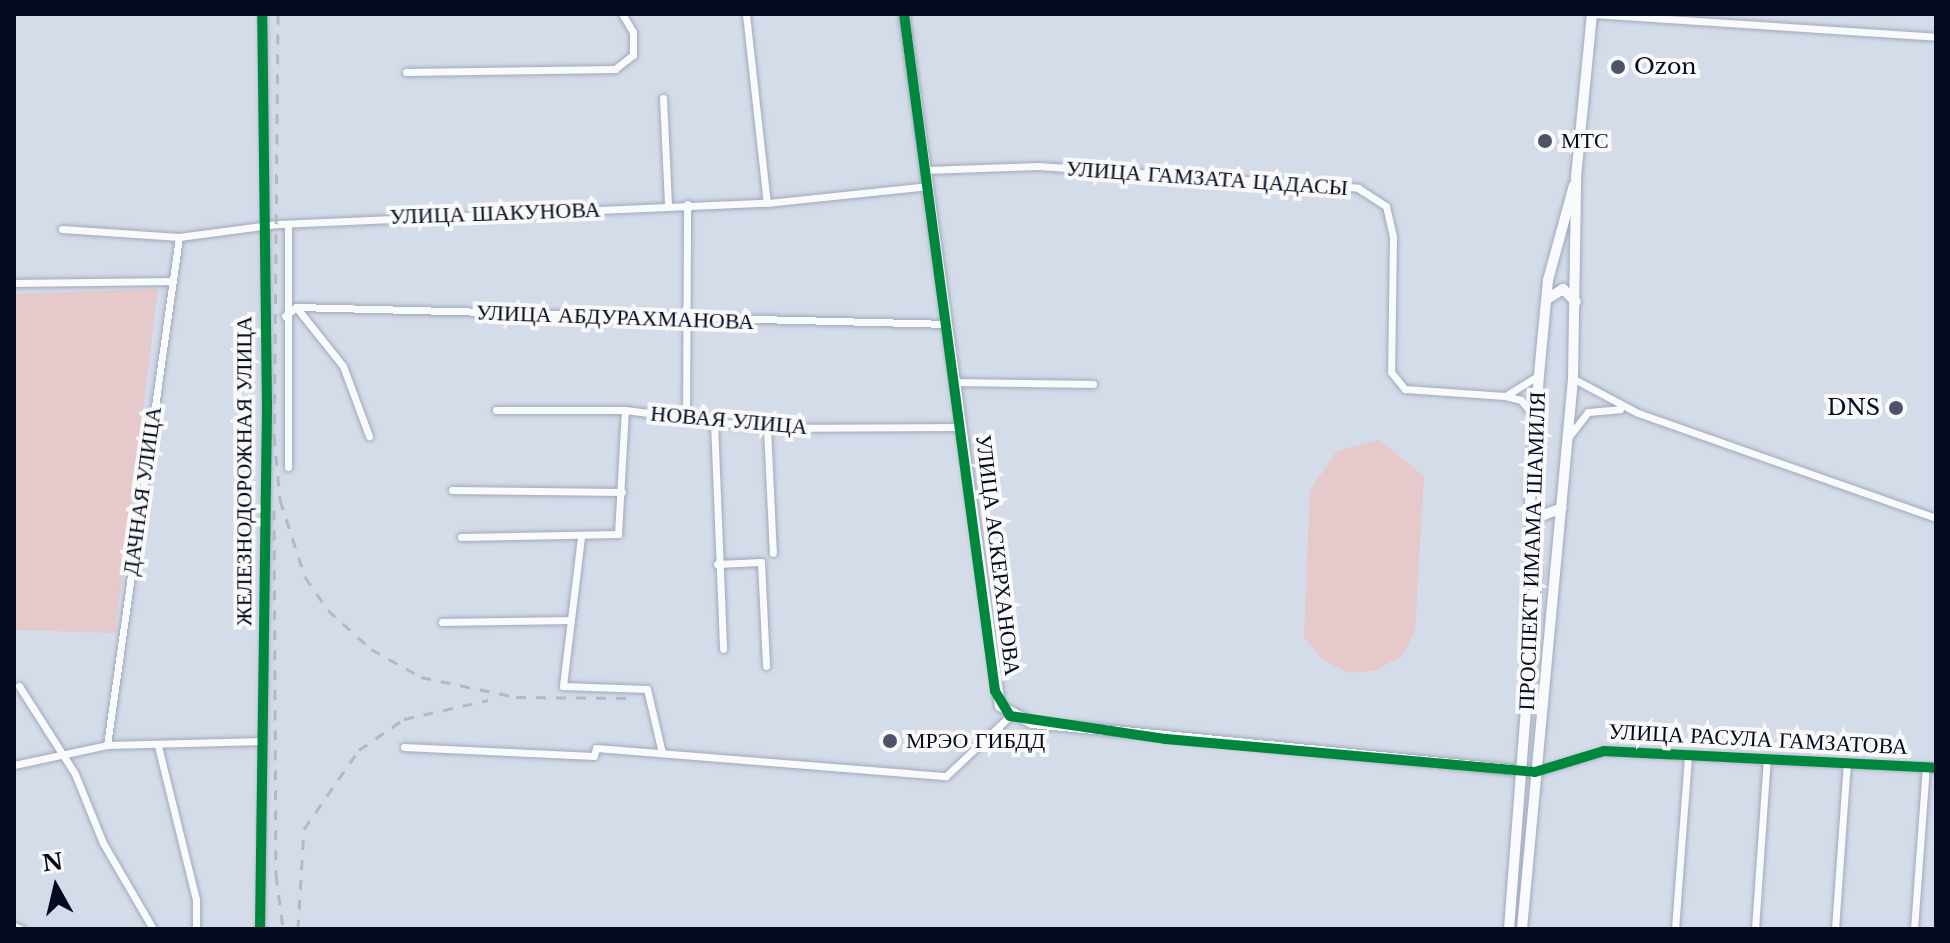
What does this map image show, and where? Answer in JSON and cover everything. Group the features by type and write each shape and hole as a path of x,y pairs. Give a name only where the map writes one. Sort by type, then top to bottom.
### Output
{"main road":[{"name":"УЛИЦА АСКЕРХАНОВА","path":"904,14 995,691 1010,716"},
{"name":"ПРОСПЕКТ ИМАМА ШАМИЛЯ","path":"1509,929 1563,507 1577,307 1576,177 1592,14"},
{"name":"ПРОСПЕКТ ИМАМА ШАМИЛЯ","path":"1522,929 1536,576 1530,503 1535,417 1546,301 1576,177"},
{"path":"1546,301 1563,289 1577,307"},
{"path":"1530,503 1541,516 1563,507"},
{"path":"1010,716 1166,739 1529,772"}],"street":[{"name":"ЖЕЛЕЗНОДОРОЖНАЯ УЛИЦА","path":"260,929 266,225 262,14"},
{"path":"406,72 625,66 633,32 622,14"},
{"path":"746,14 767,203"},
{"path":"1592,14 1936,37"},
{"path":"663,98 668,206"},
{"name":"УЛИЦА ГАМЗАТА ЦАДАСЫ","path":"926,170 1038,166 1358,188 1386,206 1393,237 1391,372 1405,389 1505,396"},
{"name":"УЛИЦА ШАКУНОВА","path":"62,229 179,237 266,225 687,204 767,203 928,186"},
{"path":"686,419 687,204"},
{"path":"288,224 285,316 288,467"},
{"name":"ДАЧНАЯ УЛИЦА","path":"107,745 179,237"},
{"path":"14,283 171,281"},
{"path":"285,316 296,307 337,357 369,436"},
{"name":"УЛИЦА АБДУРАХМАНОВА","path":"296,307 688,320 948,324"},
{"path":"1505,396 1539,375"},
{"path":"1573,379 1638,413 1936,518"},
{"path":"955,382 1093,384"},
{"path":"1505,396 1521,400 1535,417"},
{"path":"1568,439 1580,417 1598,408 1638,413"},
{"name":"НОВАЯ УЛИЦА","path":"496,410 625,410 767,428 961,427"},
{"path":"461,537 618,534 625,410"},
{"path":"714,422 717,564 723,649"},
{"path":"767,428 773,553"},
{"path":"452,490 622,492"},
{"path":"581,537 563,686 647,689 662,753"},
{"path":"717,564 761,562 766,666"},
{"path":"442,622 571,620"},
{"path":"19,686 63,757 153,929"},
{"path":"404,747 662,753 946,776 1010,716"},
{"path":"14,765 63,757 107,745 263,741"},
{"path":"158,746 196,899 196,929"},
{"name":"УЛИЦА РАСУЛА ГАМЗАТОВА","path":"1529,772 1591,752 1936,768"},
{"path":"1675,929 1688,755"},
{"path":"1755,929 1767,759"},
{"path":"1835,929 1847,763"},
{"path":"1914,929 1926,767"},
{"path":"14,926 21,929"}],"shaded area":[{"path":"158,289 115,633 14,630 14,294"},
{"path":"1379,440 1424,476 1415,631 1402,656 1375,671 1348,673 1321,658 1304,637 1310,490 1337,451"}],"railway":[{"path":"278,14 274,436 280,500 305,577 328,610 371,649 421,677 516,697 636,698"},
{"path":"274,510 276,875 283,929"},
{"path":"298,929 304,829 359,750 404,719 488,700"}],"cycle path":[{"path":"260,929 267,407 262,14"},
{"path":"904,14 995,691 1010,716 1166,739 1535,772 1604,751 1936,768"}],"place":[{"name":"Ozon","path":"1618,67"},
{"name":"МТС","path":"1545,141"},
{"name":"DNS","path":"1896,408"},
{"name":"МРЭО ГИБДД","path":"890,741"}]}
